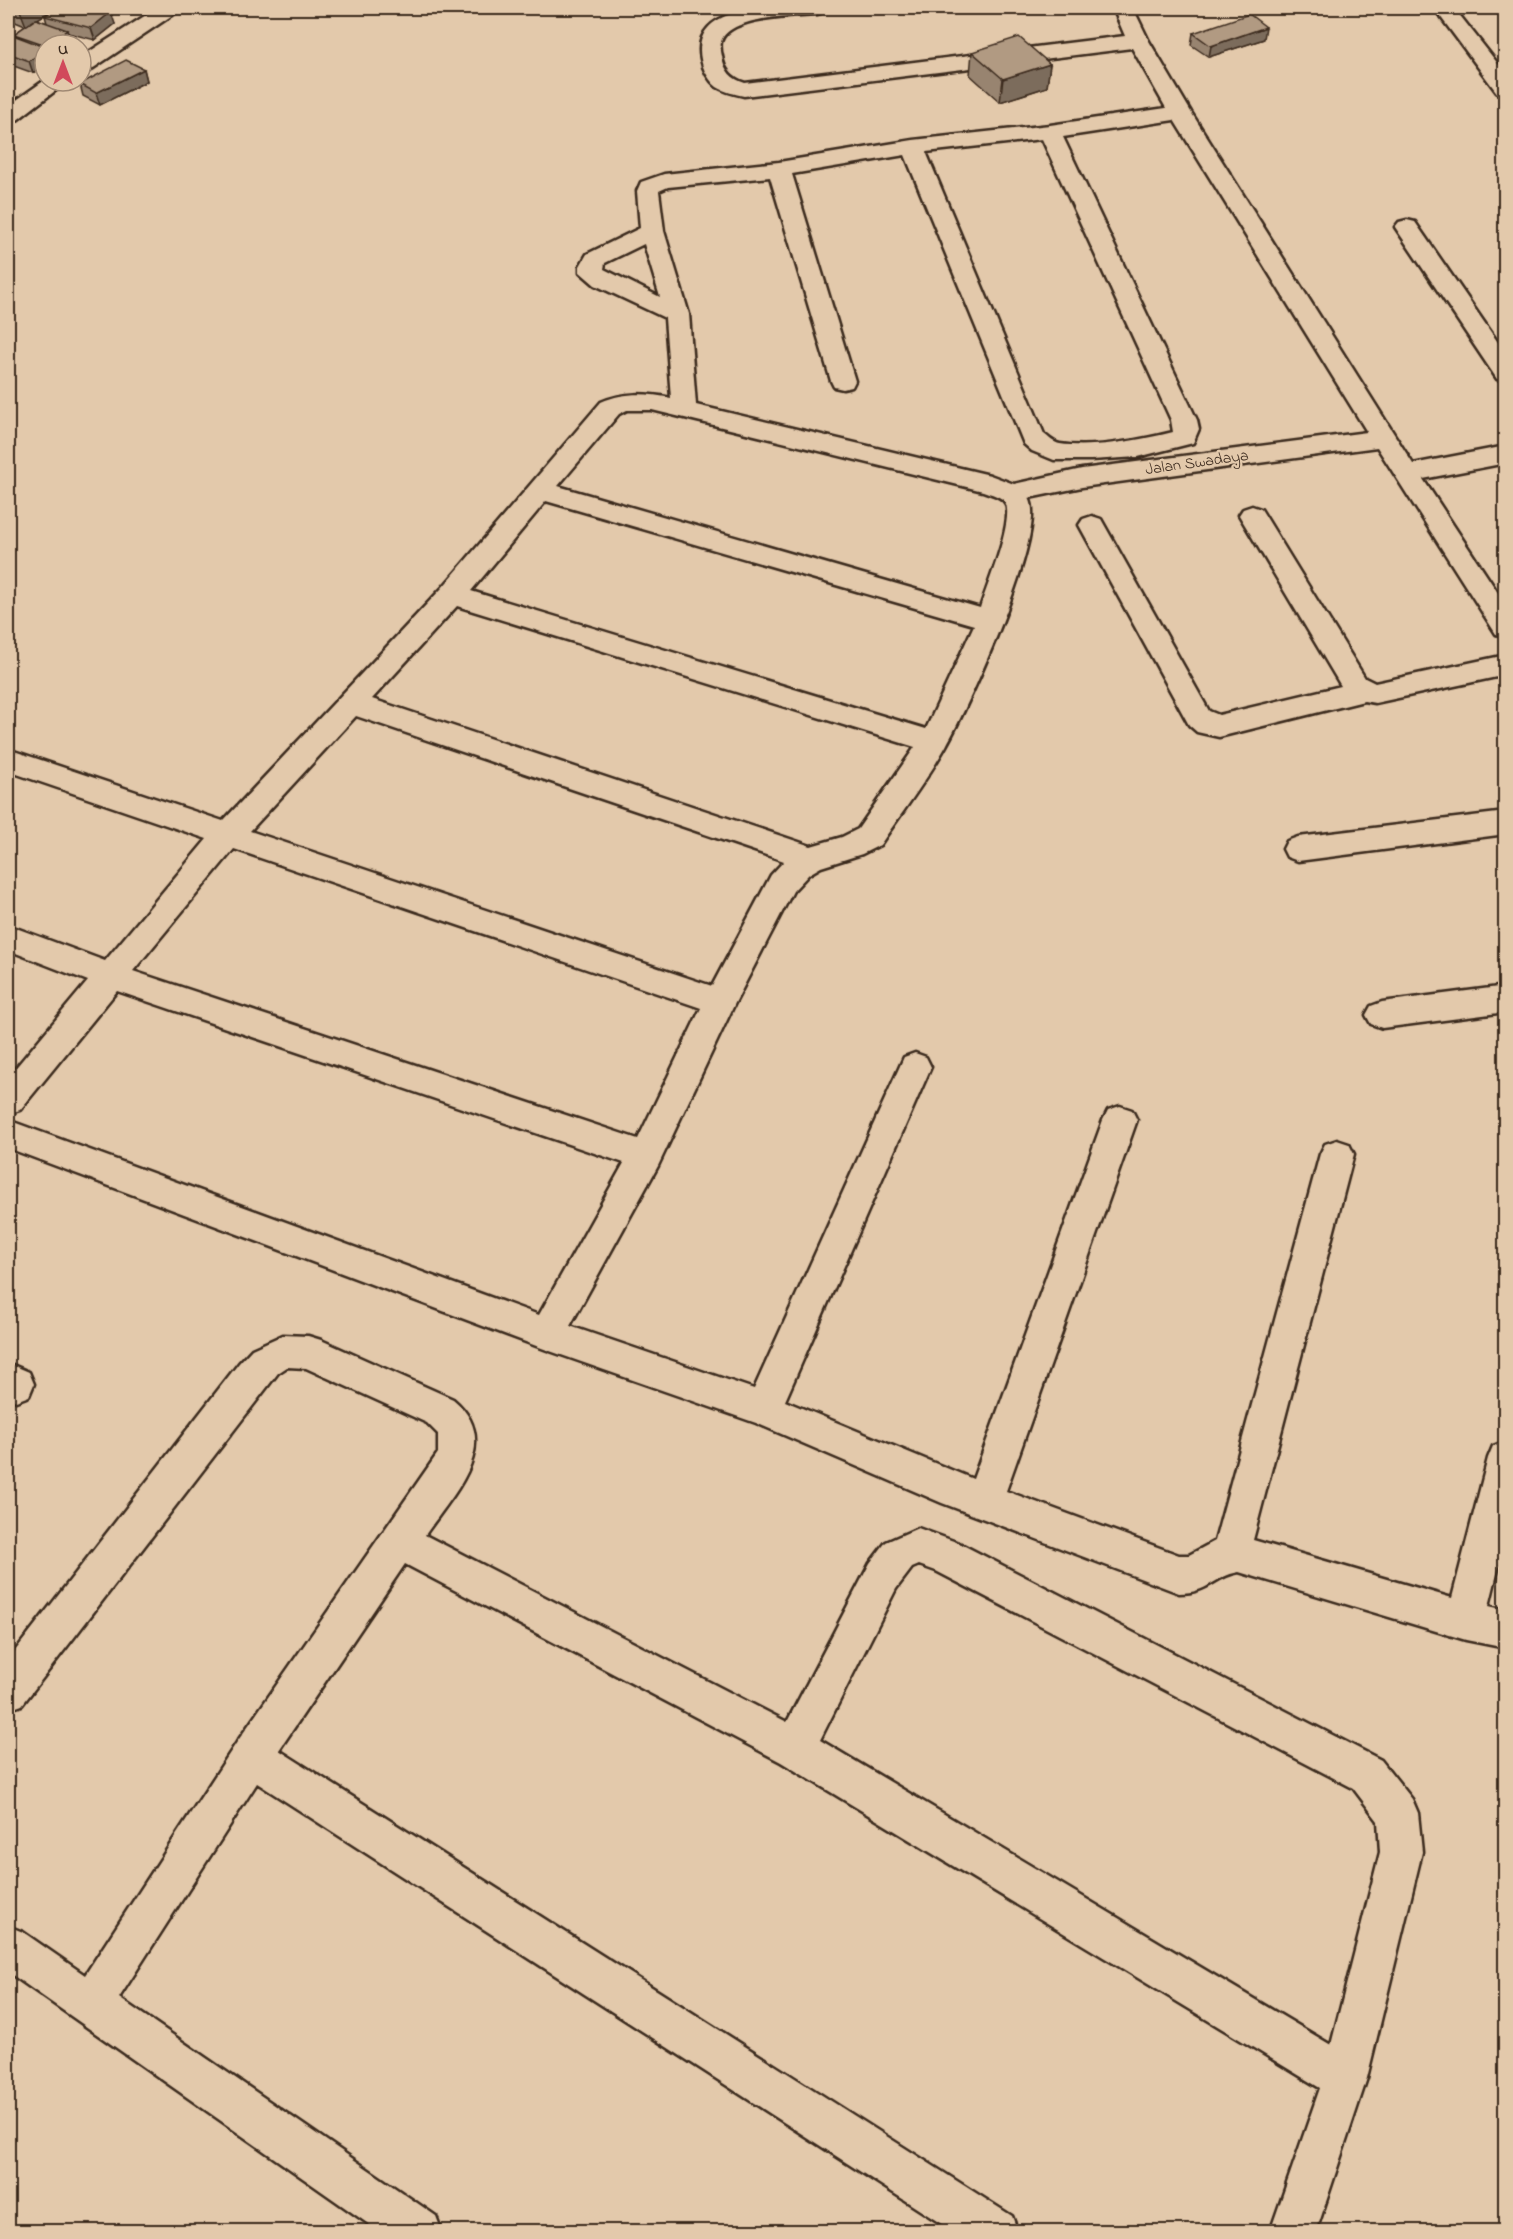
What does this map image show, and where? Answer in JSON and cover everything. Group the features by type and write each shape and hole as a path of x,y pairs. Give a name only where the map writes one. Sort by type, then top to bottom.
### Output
{"street":[{"path":"93,58 170,8"},
{"path":"817,8 747,16 723,24 713,34 709,53 719,79 730,86 744,90 1138,41"},
{"path":"1123,8 1138,41 1180,112 1406,474 1506,627"},
{"path":"1444,8 1506,89"},
{"path":"8,116 39,93"},
{"path":"8,94 30,99"},
{"path":"684,411 677,314 652,231 649,187 658,182 779,169 913,147 1050,132 1180,112"},
{"path":"913,147 1032,438 1054,452 1091,452 1138,449 1184,437 1186,429 1184,420 1050,132"},
{"path":"779,169 843,381"},
{"path":"1407,227 1506,373"},
{"path":"652,231 595,260 592,272 603,280 677,314"},
{"path":"8,1100 228,834 452,595 610,408 635,400 652,402 990,484 1012,493 1020,505 1018,534 990,620 934,742 869,837 851,846 811,858 798,866 782,883 720,1002 646,1156 547,1334"},
{"name":"Jalan Swadaya","path":"1012,493 1082,478 1384,438"},
{"path":"1406,474 1506,454"},
{"path":"540,490 990,620"},
{"path":"1252,515 1355,685 1364,691 1375,693 1506,665"},
{"path":"1092,525 1200,718 1208,725 1219,726 1364,691"},
{"path":"452,595 934,742"},
{"path":"351,704 811,858"},
{"path":"8,760 720,1002"},
{"path":"1298,849 1506,823"},
{"path":"8,938 110,976 646,1156"},
{"path":"1382,1015 1506,999"},
{"path":"763,1409 915,1067"},
{"path":"984,1500 1120,1120"},
{"path":"8,1134 547,1334 763,1409 955,1490 1179,1574 1194,1574 1220,1557 1239,1554 1466,1621 1506,1629"},
{"path":"1230,1555 1337,1154"},
{"path":"8,1691 265,1361 283,1351 308,1352 440,1411 453,1421 458,1438 456,1458 251,1756 90,2005"},
{"path":"1466,1621 1506,1458"},
{"path":"399,1541 795,1748 1345,2078"},
{"path":"795,1748 883,1576 899,1555 918,1546 946,1556 1367,1774 1398,1813 1401,1852 1345,2078 1293,2232"},
{"path":"251,1756 996,2232"},
{"path":"8,1947 420,2232"}],"building":[{"path":"56,8 94,8 111,12 91,28 45,16"},
{"path":"1249,14 1266,27 1211,46 1193,33"},
{"path":"36,19 67,30 63,33 33,33 33,41 14,34"},
{"path":"13,35 33,42 33,58 29,61 8,53 8,38"},
{"path":"1019,37 1050,64 1003,79 972,52"},
{"path":"126,60 144,69 96,93 93,91 93,77"}]}
